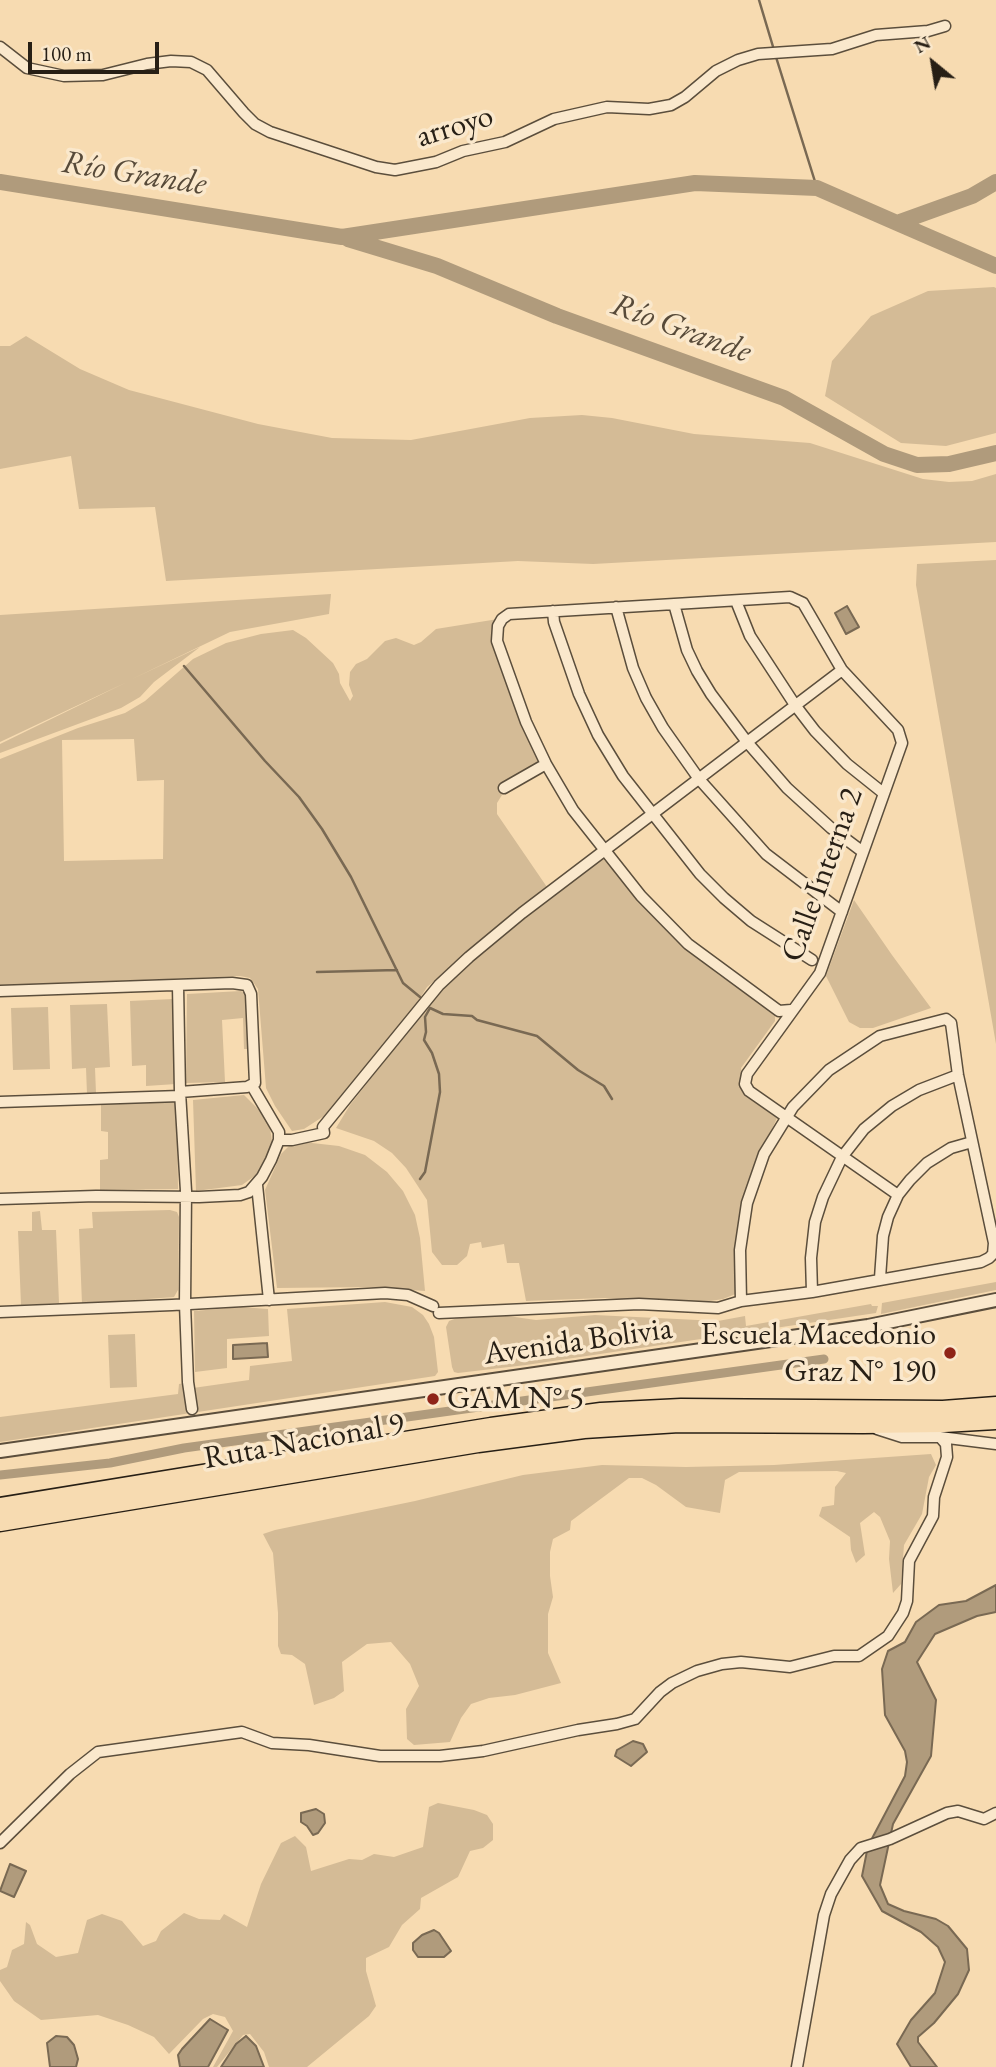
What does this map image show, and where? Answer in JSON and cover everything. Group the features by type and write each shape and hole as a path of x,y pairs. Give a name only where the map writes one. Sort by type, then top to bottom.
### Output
{"highway":[{"name":"Ruta Nacional 9","path":"0,1507 491,1427 601,1412 681,1408 943,1410 996,1406"},
{"name":"Ruta Nacional 9","path":"0,1522 439,1449 572,1430 632,1424 863,1424 996,1420"}],"street":[{"name":"arroyo","path":"0,47 27,68 64,76 103,75 147,64 191,62 207,70 255,124 270,132 376,167 395,170 436,162 463,150 505,142 554,119 607,107 649,109 671,105 716,71 758,54 832,49 876,35 928,31 945,26"},
{"path":"279,1140 324,1133 323,1128 439,985 522,913 604,850 842,670 803,603 790,597 509,614 502,619 496,633 501,652 526,722 546,764 573,810 604,850 641,896 688,944 779,1011 791,1010"},
{"path":"736,601 750,636 795,705 815,731 847,764 882,792"},
{"path":"674,604 687,650 697,671 747,742 787,788 831,828 863,852"},
{"path":"616,607 633,668 646,698 663,728 699,779 766,854 842,912"},
{"path":"552,611 565,655 598,735 623,776 652,815 700,874 724,898 751,921 812,960"},
{"name":"Calle Interna 2","path":"785,1118 749,1091 745,1084 747,1073 820,973 882,792 902,743 898,730 842,670"},
{"path":"504,788 546,764"},
{"path":"0,991 232,983 247,985 251,994 256,1079 252,1086"},
{"path":"178,986 186,1197 185,1304 188,1382 192,1409"},
{"path":"0,1311 385,1293 408,1295 436,1310 639,1304 718,1308 741,1301 812,1292 981,1262 993,1254 993,1243 958,1075 951,1023 946,1019 880,1036 840,1061 810,1088 785,1118 764,1154 747,1202 740,1250 741,1301"},
{"path":"812,1292 811,1258 816,1222 823,1196 842,1157 864,1129 892,1105 919,1090 958,1075"},
{"path":"0,1199 186,1197 240,1195 249,1192 257,1185 279,1140 279,1132 272,1117 252,1086"},
{"path":"0,1102 180,1094 252,1086"},
{"path":"785,1118 898,1195"},
{"path":"880,1278 883,1236 898,1195 927,1163 951,1148 972,1142"},
{"path":"257,1185 269,1300"},
{"name":"Avenida Bolivia","path":"0,1451 854,1328 996,1300"},
{"path":"863,1424 902,1437 940,1437 996,1444"},
{"path":"0,1843 70,1774 97,1752 242,1732 272,1743 309,1745 380,1756 440,1756 483,1751 635,1718 672,1683 697,1671 722,1664 741,1662 790,1667 834,1656 859,1656 888,1636 903,1614 907,1601 909,1561 933,1516 934,1497 947,1457 946,1444 940,1437"},
{"path":"797,2067 824,1915 831,1894 849,1860 861,1849 947,1814 958,1811 984,1819 996,1813"}],"shaded area":[{"path":"994,287 996,433 946,446 901,443 825,396 832,361 871,316 928,291"},
{"path":"26,336 80,369 129,390 258,424 332,438 411,440 530,418 582,415 694,434 810,443 923,479 972,481 996,474 996,542 593,564 518,561 166,581 155,507 79,509 71,456 0,469 0,346 10,346"},
{"path":"996,560 996,1044 916,585 917,564"},
{"path":"331,594 329,614 230,632 130,680 200,647 154,682 140,697 121,708 0,753 0,744 127,682 0,742 0,615"},
{"path":"847,606 859,627 846,634 835,613"},
{"path":"498,619 492,629 494,642 517,712 543,772 502,795 497,803 497,814 549,890 507,920 427,987 415,1006 327,1114 304,1129 292,1131 275,1106 266,1088 258,989 250,978 240,976 0,986 0,759 78,728 125,713 145,701 193,659 226,643 261,634 293,630 306,638 333,663 350,701 353,696 349,685 350,672 356,664 367,659 385,641 396,638 414,645 436,629","holes":["134,739 137,781 164,780 163,859 64,861 62,740"]},
{"path":"603,859 676,940 719,975 775,1012 775,1021 741,1068 745,1094 777,1118 755,1166 738,1293 723,1299 698,1303 604,1298 526,1301 519,1263 507,1263 504,1244 482,1248 481,1242 470,1244 467,1256 457,1265 442,1265 432,1252 427,1200 406,1168 392,1153 374,1141 336,1128 350,1105 443,987 521,919"},
{"path":"854,900 931,1008 873,1028 860,1028 849,1022 826,976"},
{"path":"241,991 248,996 251,1049 244,1049 243,1018 222,1020 225,1082 186,1083 187,994"},
{"path":"173,999 176,1084 146,1086 146,1065 132,1066 130,1001"},
{"path":"107,1004 110,1067 95,1068 96,1093 87,1094 86,1068 72,1069 70,1005"},
{"path":"48,1007 50,1069 13,1070 11,1008"},
{"path":"244,1095 262,1113 270,1128 270,1152 256,1175 242,1185 196,1191 193,1100"},
{"path":"177,1102 178,1189 100,1190 100,1160 108,1159 108,1132 101,1131 101,1103"},
{"path":"303,1142 339,1146 365,1155 387,1172 403,1191 415,1215 425,1291 369,1287 277,1288 265,1190 281,1154 289,1146"},
{"path":"40,1211 42,1230 56,1230 59,1303 21,1305 18,1231 32,1231 32,1212"},
{"path":"92,1212 177,1212 179,1217 178,1290 174,1297 82,1304 79,1229 93,1228"},
{"path":"996,1282 996,1290 881,1314 882,1303"},
{"path":"385,1302 412,1307 423,1315 434,1337 438,1372 435,1376 0,1442 0,1417 178,1394 179,1384 185,1383 193,1388 249,1380 250,1366 292,1361 287,1309"},
{"path":"871,1304 878,1306 876,1313 458,1373 454,1372 452,1367 446,1327 449,1321 457,1318 501,1315 536,1320 595,1315 718,1321 745,1316 746,1326"},
{"path":"241,1307 268,1309 269,1336 227,1339 227,1368 195,1372 194,1311"},
{"path":"135,1334 137,1387 110,1388 108,1335"},
{"path":"267,1343 268,1357 233,1359 233,1345"},
{"path":"931,1454 936,1465 929,1477 922,1514 904,1545 901,1584 893,1593 890,1541 880,1517 874,1512 860,1523 865,1555 856,1563 850,1537 819,1516 822,1507 834,1505 835,1487 846,1473 739,1472 725,1480 720,1513 686,1507 656,1485 642,1478 629,1478 571,1521 570,1530 553,1539 550,1576 553,1597 548,1614 548,1653 561,1683 471,1704 450,1742 414,1745 407,1739 406,1709 419,1686 410,1664 391,1642 367,1644 342,1662 344,1691 334,1698 314,1705 305,1664 292,1655 281,1654 278,1646 273,1553 263,1534 275,1530 523,1475 602,1465 774,1465"},
{"path":"996,1585 996,1612 977,1616 935,1634 917,1662 936,1700 931,1756 893,1824 880,1885 888,1904 936,1919 948,1926 967,1949 969,1970 958,1994 934,2023 918,2037 918,2042 937,2067 911,2067 897,2044 911,2020 935,1993 945,1962 938,1947 921,1932 882,1911 862,1876 868,1846 905,1776 907,1762 905,1751 885,1715 882,1669 888,1651 905,1642 916,1622 939,1605 966,1601"},
{"path":"633,1741 643,1744 647,1752 631,1766 615,1756 617,1750"},
{"path":"438,1803 487,1815 493,1824 493,1840 483,1848 470,1851 458,1877 421,1898 420,1909 402,1925 389,1947 366,1958 366,1971 376,2006 369,2016 307,2067 269,2067 264,2052 250,2034 243,2035 217,2067 213,2067 233,2031 225,2017 213,2014 203,2019 169,2054 154,2037 98,2015 41,2020 14,2001 0,1981 0,1970 7,1967 12,1950 24,1944 26,1922 30,1925 37,1944 56,1957 78,1953 87,1920 102,1914 122,1921 143,1946 156,1941 161,1931 184,1913 199,1919 220,1920 224,1914 247,1927 261,1884 281,1843 295,1836 306,1847 311,1871 349,1859 362,1860 374,1854 394,1857 423,1847 429,1807"},
{"path":"316,1809 324,1814 325,1823 318,1833 313,1835 301,1822 301,1813"},
{"path":"10,1864 26,1871 14,1897 0,1891"},
{"path":"434,1930 451,1951 444,1957 418,1957 413,1950 413,1943"},
{"path":"210,2019 228,2030 208,2067 180,2067 178,2055"},
{"path":"56,2036 67,2037 74,2045 78,2059 76,2067 50,2067 47,2043"},
{"path":"246,2036 256,2046 264,2067 221,2067 236,2044"}],"waterway":[{"path":"759,0 774,50"},
{"path":"776,57 817,188"},
{"name":"Río Grande","path":"0,182 342,237 695,183 817,188 897,223 972,196 996,182"},
{"name":"Río Grande","path":"897,223 996,266"},
{"name":"Río Grande","path":"348,239 437,266 557,316 784,398 884,454 917,465 949,464 996,453"},
{"path":"184,666 299,797 322,829 351,877 403,983 420,997"},
{"path":"317,972 397,970"},
{"path":"420,1179 425,1172 440,1092 439,1074 424,1040 425,1017 430,1008 443,1014 472,1016 477,1020 537,1036 578,1070 604,1086 612,1099"},
{"path":"0,1475 110,1463 184,1448 824,1359"}],"place":[{"name":"Escuela Macedonio Graz N° 190","path":"950,1353"},
{"name":"GAM N° 5","path":"433,1399"}]}
